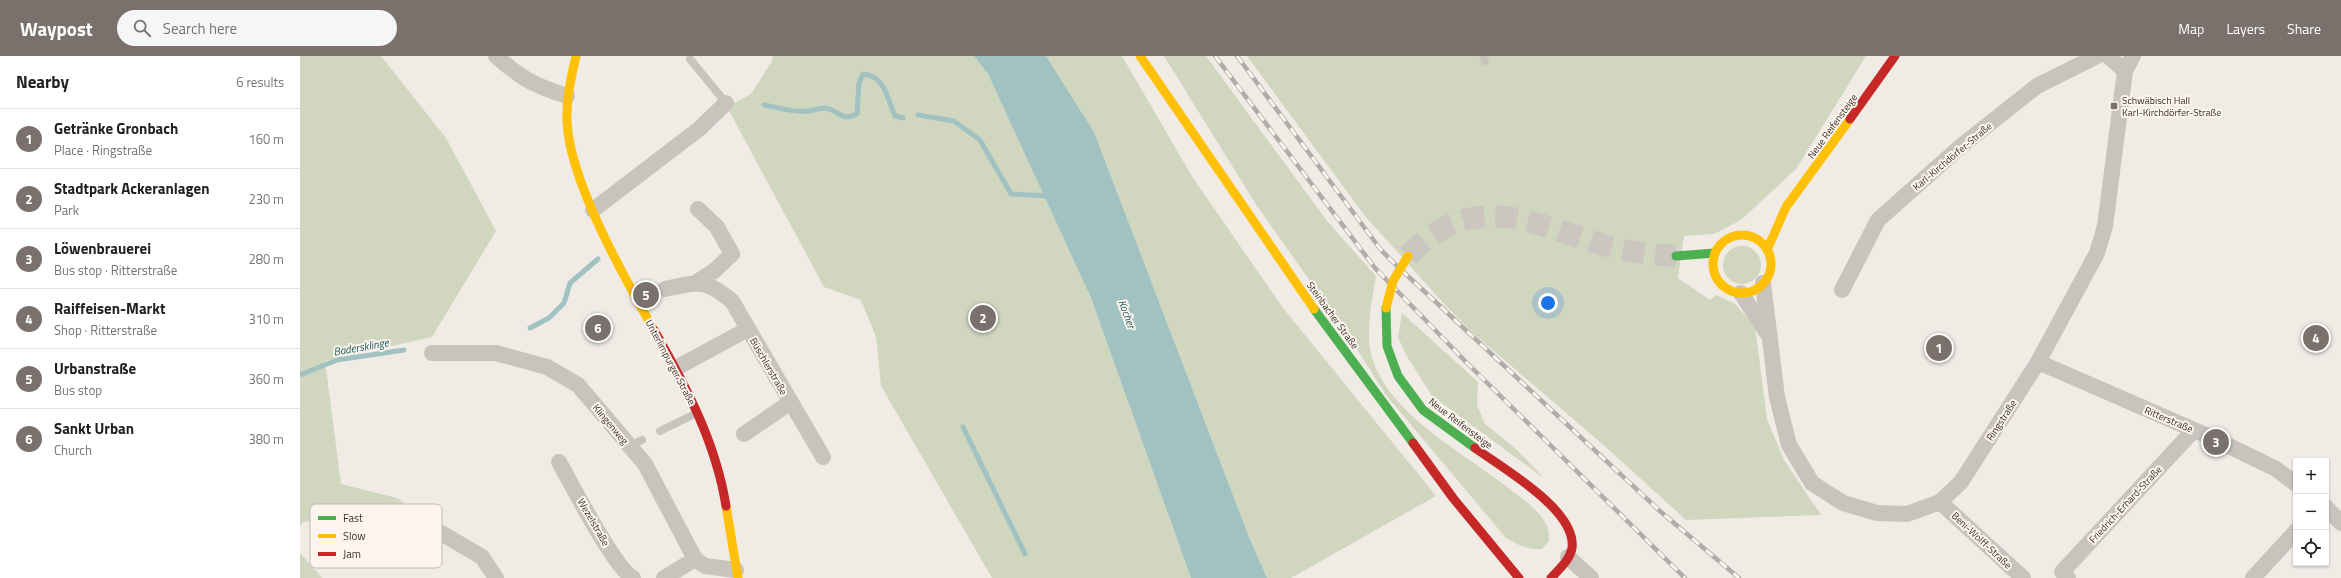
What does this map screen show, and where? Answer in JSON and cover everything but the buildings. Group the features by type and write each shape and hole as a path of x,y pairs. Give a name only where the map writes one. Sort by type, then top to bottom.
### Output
{"main road":[{"name":"Unterlimpurger Straße","path":"576,56 567,96 567,123 573,157 593,210 632,291 676,368 698,412 722,481 729,516 737,574"},
{"name":"Steinbacher Straße","path":"1140,56 1175,109 1332,332 1452,498 1519,578"},
{"name":"Neue Reifensteige","path":"1767,250 1786,207 1895,56"},
{"name":"Neue Reifensteige","path":"1768,222 1786,207"},
{"path":"1752,233 1767,250 1771,267 1763,284 1757,289 1741,293 1733,291 1722,285 1715,275 1713,267 1715,253 1720,244 1728,238 1752,233"},
{"path":"1676,256 1715,253"},
{"name":"Neue Reifensteige","path":"1408,256 1393,281 1386,308 1387,346 1398,376 1422,410 1550,503 1566,522 1572,547 1568,556"},
{"path":"1686,256 1713,267"},
{"path":"1551,578 1568,556"}],"street":[{"path":"496,56 522,78 542,88 567,96"},
{"name":"Karl-Kirchdörfer-Straße","path":"1842,290 1878,220 1960,147 2037,86 2097,56"},
{"path":"2108,56 2125,71"},
{"name":"Ringstraße","path":"1763,284 1778,398 1789,445 1812,483 1843,503 1876,513 1907,514 1940,502 1961,482 2038,362 2097,253 2103,233 2125,71 2134,56"},
{"path":"593,210 699,129 726,103"},
{"path":"665,289 698,282 714,271 732,254 717,227 698,209"},
{"name":"Büschlerstraße","path":"698,282 715,287 732,301 822,457"},
{"name":"Ringstraße","path":"1741,293 1770,338"},
{"name":"Büschlerstraße","path":"676,368 748,329"},
{"name":"Klingenweg","path":"432,353 496,353 547,367 578,385 636,443 645,464 695,559"},
{"name":"Ritterstraße","path":"2038,362 2194,430 2276,470 2293,482"},
{"name":"Büschlerstraße","path":"744,434 791,402"},
{"name":"Friedrich-Erhard-Straße","path":"2068,578 2062,572 2194,430"},
{"name":"Wezelstraße","path":"559,462 609,548 626,574 633,578"},
{"name":"Beni-Wolff-Straße","path":"1940,502 2023,578"},
{"path":"2329,510 2341,523"},
{"path":"442,534 482,557 496,578"},
{"path":"2253,578 2293,534"},
{"path":"1568,556 1591,578"},
{"path":"664,578 695,559 705,566 737,574"}],"lane":[{"path":"690,59 726,103"},
{"path":"660,431 698,412"}],"green space":[{"path":"300,56 381,56 446,138 496,231 432,337 325,361 341,484 397,498 406,504 310,504 310,521 303,522 300,526"},
{"path":"773,56 974,56 988,74 1091,298 1191,578 992,578 881,386 876,337 861,300 824,287 727,107 751,94 772,61"},
{"path":"1046,56 1122,56 1193,178 1283,308 1436,496 1291,578 1267,578 1249,537 1094,132"},
{"path":"1164,56 1206,56 1327,221 1376,276 1370,317 1369,338 1372,358 1382,379 1395,398 1412,416 1452,448 1493,476 1540,515 1549,531 1549,541 1542,549 1532,549 1506,538 1386,395 1346,332 1257,206"},
{"path":"1247,56 1866,56 1796,169 1741,220 1714,234 1684,236 1678,278 1710,300 1716,295 1735,304 1755,326 1767,419 1784,460 1821,515 1686,520 1608,449 1473,333 1445,305 1365,216"},
{"path":"1738,246 1746,246 1756,251 1760,258 1760,272 1756,279 1746,284 1738,284 1728,279 1726,276 1723,269 1723,261 1728,251 1731,249"},
{"path":"1402,313 1478,382 1477,405 1485,424 1517,450 1545,479 1432,396 1406,355 1398,337"},
{"path":"300,553 310,564 310,568 313,568 322,578 300,578"}],"water":[{"name":"Kocher","path":"974,56 1046,56 1094,132 1249,537 1267,578 1191,578 1091,298 988,74"}],"waterway":[{"path":"764,105 797,111 810,111 826,108 845,117 852,116 857,114 859,83 863,74 870,76 881,83 895,116 903,118"},
{"path":"918,115 954,121 980,140 1011,194 1049,196"},
{"name":"Badersklinge","path":"530,328 549,318 564,303 570,283 598,259"},
{"name":"Badersklinge","path":"300,375 337,360 404,350"},
{"path":"963,427 1025,554"}],"tunnel":[{"path":"1408,256 1434,234 1460,221 1485,216 1510,218 1535,223 1590,241 1633,252 1676,256"}],"railway":[{"path":"1215,56 1375,268 1466,362 1685,578"},
{"path":"1237,56 1381,250 1661,512 1739,578"}],"traffic: fast":[{"path":"1676,256 1715,253"},
{"path":"1386,308 1387,346 1398,376 1423,410 1475,448"},
{"path":"1314,309 1413,443"}],"traffic: slow":[{"path":"576,56 568,97 567,122 570,146 588,200 600,229 628,284 654,330"},
{"path":"1140,56 1314,309"},
{"path":"1767,250 1786,207 1850,119"},
{"path":"1742,235 1753,237 1766,248 1769,253 1771,264 1769,275 1758,288 1753,291 1742,293 1731,291 1718,280 1715,275 1713,264 1715,253 1726,240 1731,237 1742,235"},
{"path":"1386,308 1393,281 1408,256"},
{"path":"726,506 738,578"}],"traffic: jam":[{"path":"1850,119 1895,56"},
{"path":"654,330 698,415 715,460 726,506"},
{"path":"1413,443 1453,498 1519,578"},
{"path":"1475,448 1536,491 1563,519 1570,534 1572,548 1567,560 1551,578"}],"place":[{"name":"Schwäbisch Hall Karl-Kirchdörfer-Straße","path":"2114,106"},
{"name":"Urbanstraße","path":"646,295"},
{"name":"Stadtpark Ackeranlagen","path":"983,318"},
{"name":"Sankt Urban","path":"598,328"},
{"name":"Raiffeisen-Markt","path":"2316,338"},
{"name":"Getränke Gronbach","path":"1939,348"},
{"name":"Löwenbrauerei","path":"2216,442"}]}
